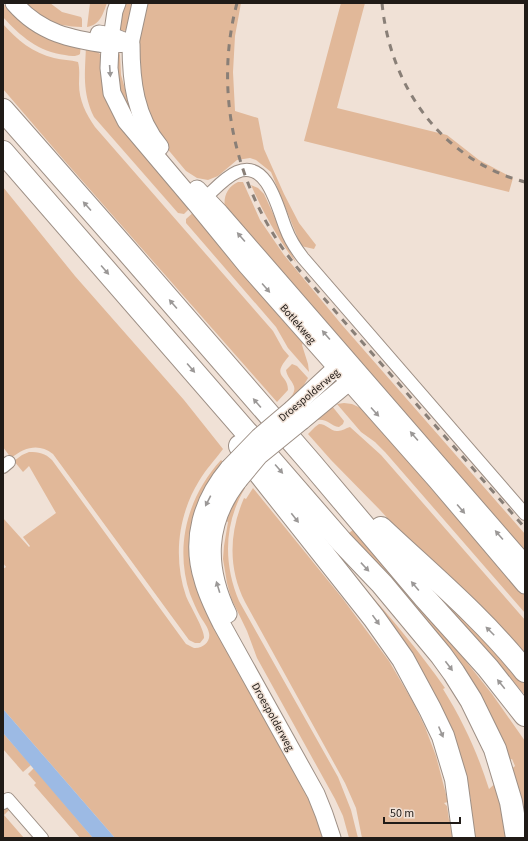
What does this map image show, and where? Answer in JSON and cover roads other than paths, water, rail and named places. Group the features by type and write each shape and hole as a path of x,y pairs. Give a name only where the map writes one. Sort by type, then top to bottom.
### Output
{"highway":[{"path":"3,110 311,463 425,598 488,668 525,714"},
{"path":"3,152 341,541 382,584 441,655 471,700 495,749 511,802 517,838"},
{"path":"208,387 245,455 374,618 403,659 443,736 456,779 464,838"},
{"path":"311,463 467,608 498,639 525,671"}],"main road":[{"path":"14,3 23,14 34,22 46,29 72,39 111,40 131,44"},
{"name":"Botlekweg","path":"111,40 109,68 112,93 118,107 126,121 202,202"},
{"name":"Botlekweg","path":"131,44 132,77 145,124 156,142 202,202 246,264 344,366 525,564"},
{"name":"Droespolderweg","path":"297,415 344,366 349,382 297,415 259,437 234,474 230,491 216,524 212,558 214,574 223,604 244,648 326,795 340,828 342,838"},
{"path":"349,382 436,480 525,585"},
{"name":"Droespolderweg","path":"234,474 222,476 206,504 200,521 198,555 202,579 221,623 316,794 332,838"}],"street":[{"path":"111,40 115,11 118,3"},
{"path":"131,44 140,3"},
{"path":"202,202 229,177 238,171 248,170 262,176 272,193 289,237 303,258 525,514"},
{"path":"3,803 8,799 42,838"}],"water":[{"path":"3,709 115,838 93,838 86,830 3,733"}],"railway":[{"path":"237,3 230,38 228,74 230,110 236,144 246,178 260,211 278,242 300,271 525,528"},
{"path":"382,3 387,34 396,63 409,91 425,116 445,138 469,157 495,171 525,182"}]}
